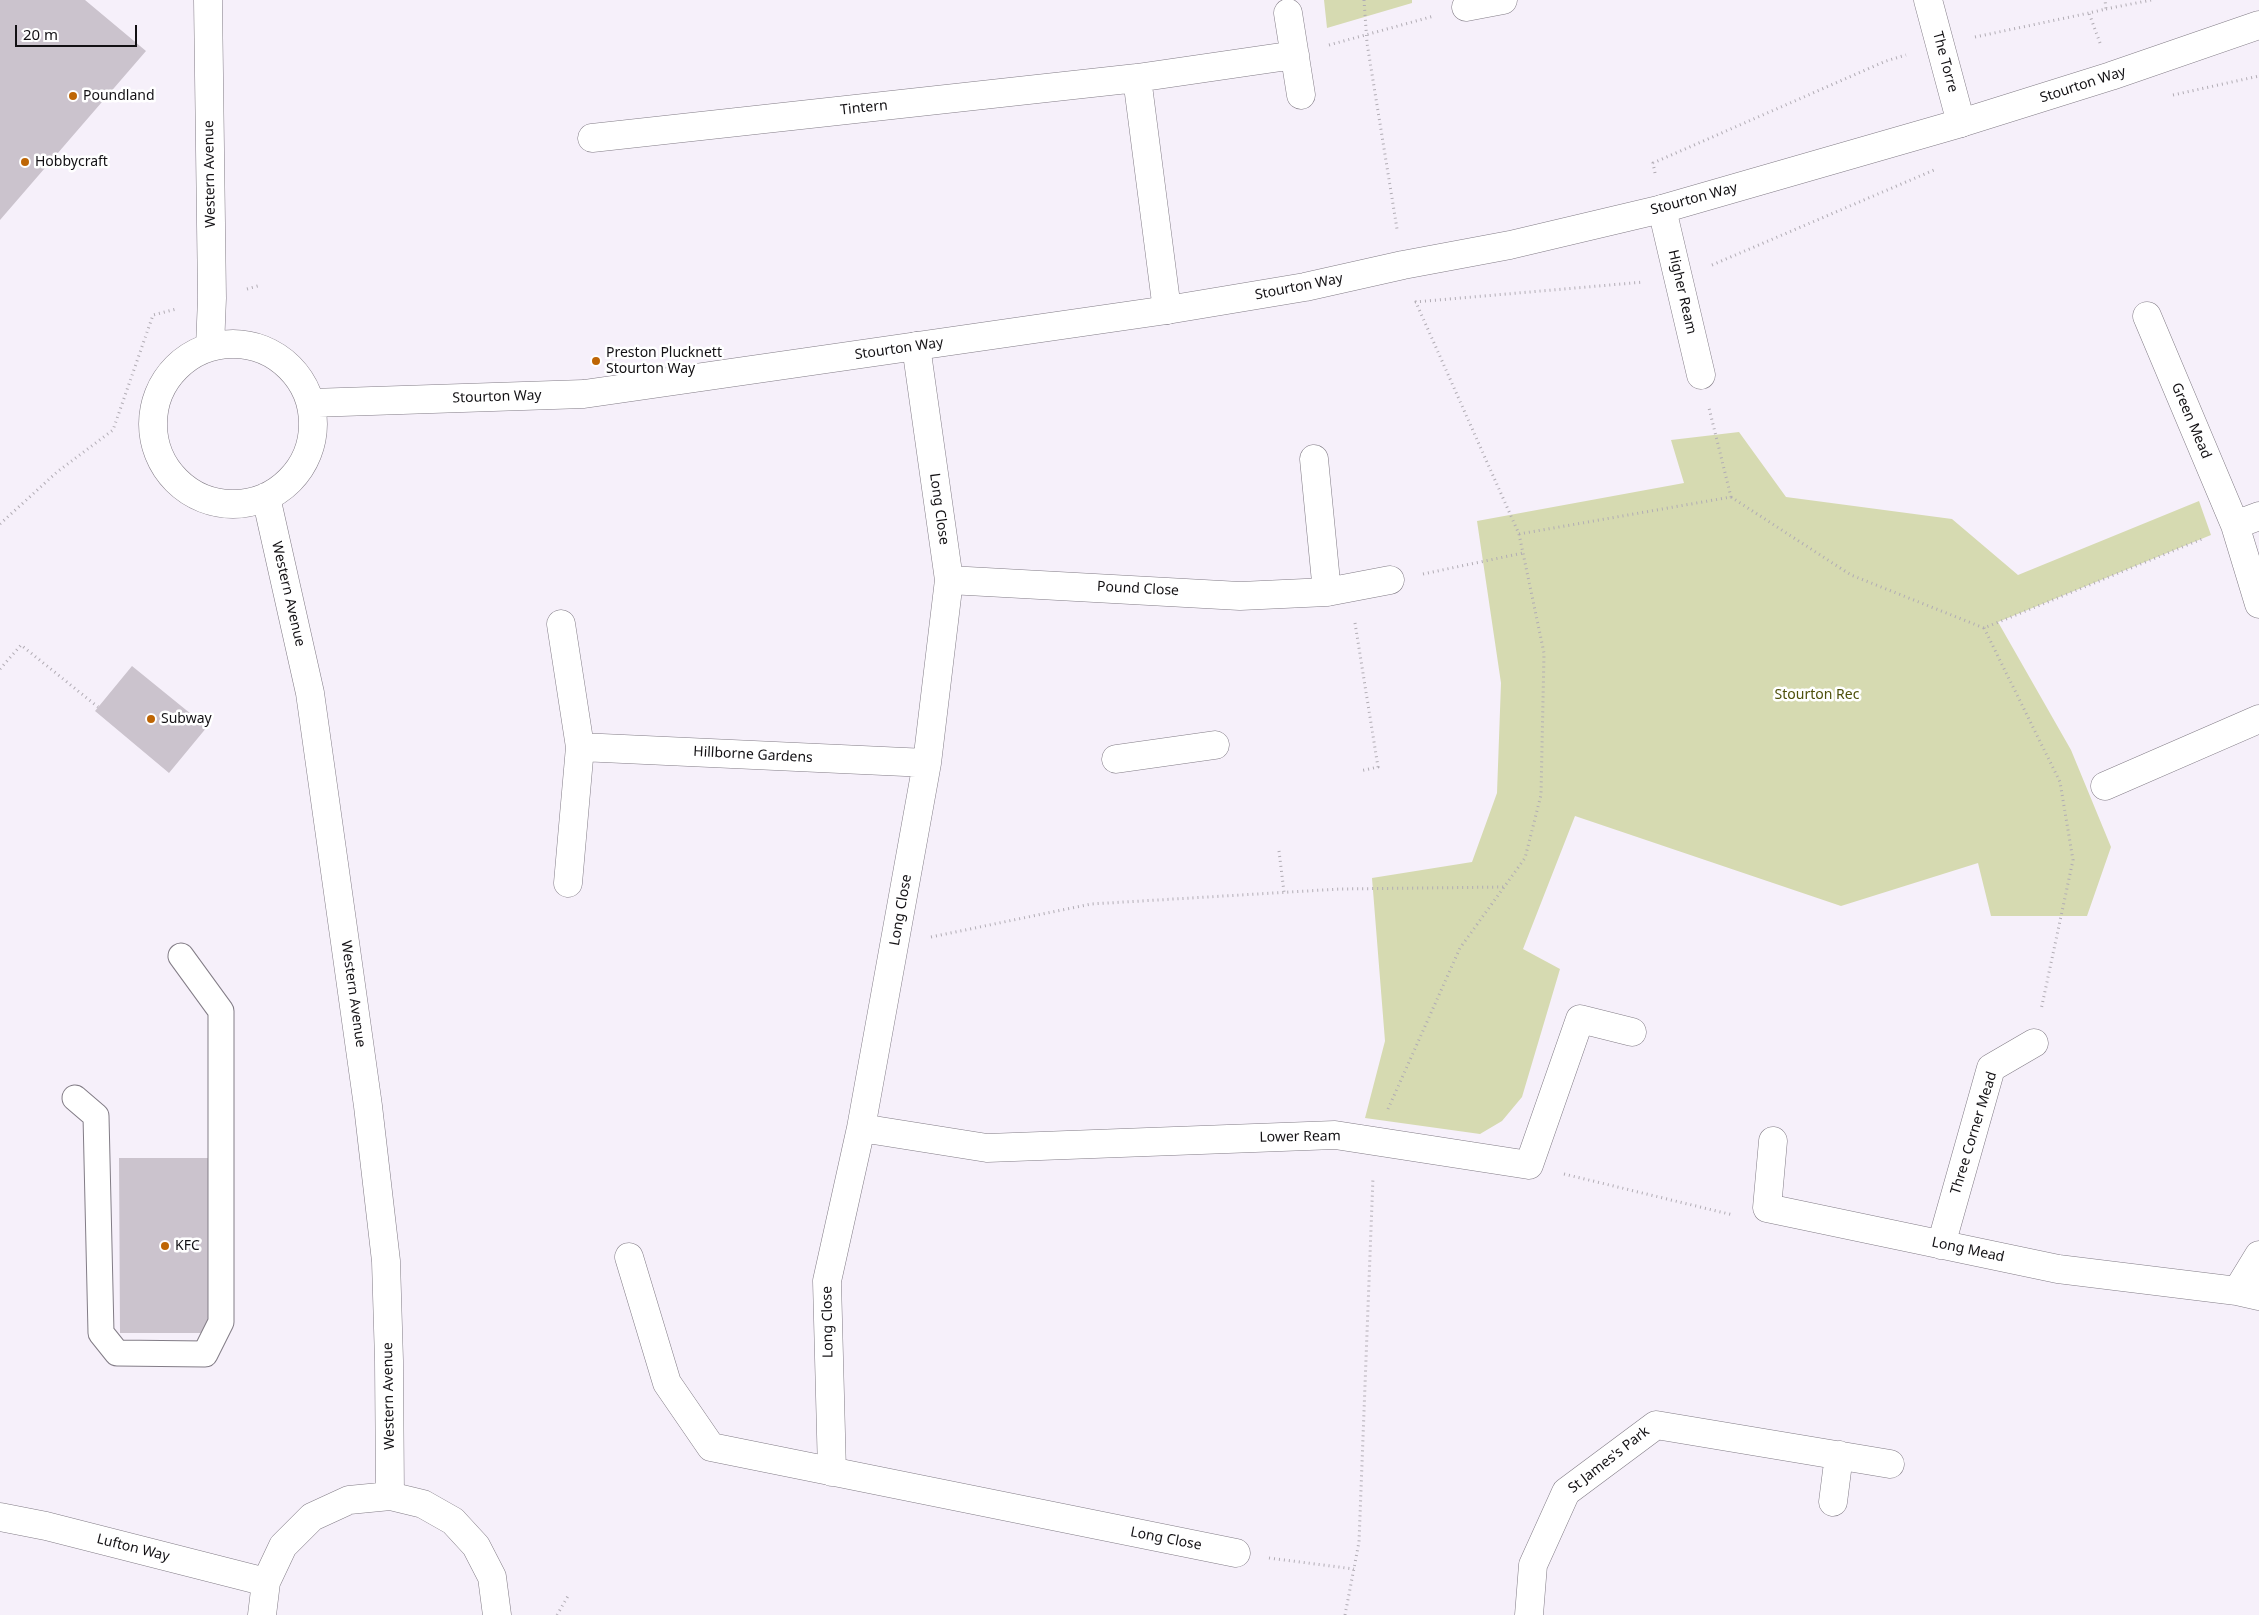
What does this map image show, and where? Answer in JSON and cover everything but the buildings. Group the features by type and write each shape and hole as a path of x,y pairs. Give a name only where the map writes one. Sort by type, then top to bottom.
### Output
{"street":[{"name":"Western Avenue","path":"208,0 212,298 210,347"},
{"path":"1467,10 1503,0"},
{"name":"The Torre","path":"1928,0 1962,123"},
{"path":"1288,13 1301,95"},
{"name":"Stourton Way","path":"311,403 584,394 1167,310 1305,287 1403,265 1510,245 1662,209 1962,123 2111,76 2259,25"},
{"name":"Tintern","path":"592,138 1137,78 1295,55"},
{"path":"1137,78 1167,310"},
{"name":"Higher Ream","path":"1662,209 1702,375"},
{"name":"Green Mead","path":"2147,316 2247,521 2259,604"},
{"path":"236,344 261,348 283,361 300,380 311,403 313,426 310,448 300,468 285,485 266,497 243,503 235,503 219,502 196,495 177,480 163,462 154,438 154,416 159,393 171,373 189,357 210,347 236,344"},
{"name":"Long Close","path":"832,1472 827,1280 861,1128 927,763 949,580 916,346"},
{"path":"1314,459 1339,590"},
{"name":"Western Avenue","path":"266,497 310,693 368,1106 386,1261 390,1496"},
{"name":"Pound Close","path":"949,580 1240,596 1339,590 1390,580"},
{"path":"561,624 580,747 568,883"},
{"path":"2105,786 2259,719"},
{"path":"1116,758 1214,745"},
{"name":"Hillborne Gardens","path":"580,747 927,763"},
{"path":"1529,1165 1580,1019 1632,1032"},
{"name":"Three Corner Mead","path":"1941,1245 1991,1068 2034,1043"},
{"name":"Lower Ream","path":"861,1128 987,1148 1335,1135 1529,1165"},
{"path":"1761,1214 1773,1141"},
{"name":"Long Mead","path":"1761,1214 1941,1245 2058,1269 2248,1294 2259,1255"},
{"name":"Long Close","path":"629,1257 667,1383 711,1447 1236,1553"},
{"name":"St James's Park","path":"1529,1615 1533,1565 1566,1492 1656,1425 1890,1464"},
{"path":"1833,1502 1838,1455"},
{"path":"262,1615 266,1582 283,1546 312,1517 349,1500 390,1496 423,1504 453,1521 476,1546 492,1577 497,1615"},
{"name":"Lufton Way","path":"0,1517 46,1526 266,1582"}],"lane":[{"path":"75,1098 96,1116 101,1333 117,1353 205,1354 221,1322 221,1011 181,956"}],"path":[{"path":"1345,1615 1359,1542 1374,1141 1460,948 1525,858 1541,795 1544,653 1520,534 1415,302 1403,265 1367,34 1364,0"},
{"path":"2106,9 2151,0"},
{"path":"1295,55 1367,34 1467,10"},
{"path":"1662,209 1653,163 1886,61 1940,44 2089,14"},
{"path":"2168,96 2259,76"},
{"path":"1415,302 1680,279 1941,167"},
{"path":"0,524 57,472 113,430 153,315 261,285"},
{"path":"1702,375 1731,498"},
{"path":"1520,534 1731,498 1850,576 1984,628 2060,782 2073,860 2034,1043"},
{"path":"1984,628 2247,521"},
{"path":"1390,580 1523,553"},
{"path":"1339,590 1378,767 1360,771"},
{"path":"0,669 21,645 98,707"},
{"path":"1279,851 1284,892"},
{"path":"894,945 1091,904 1340,889 1505,887"},
{"path":"1529,1165 1761,1214"},
{"path":"1236,1553 1354,1569"},
{"path":"557,1615 568,1596"}],"green space":[{"path":"1324,0 1412,0 1412,3 1327,28"},
{"name":"Stourton Rec","path":"1739,432 1786,497 1952,519 2018,575 2199,501 2211,535 1998,622 2071,750 2111,847 2087,916 1991,916 1978,863 1841,906 1575,816 1523,949 1560,969 1522,1097 1502,1121 1480,1134 1365,1118 1385,1041 1372,878 1472,862 1497,793 1501,683 1477,521 1684,483 1671,440"}],"place":[{"name":"Poundland","path":"73,96"},
{"name":"Hobbycraft","path":"25,162"},
{"name":"Preston Plucknett Stourton Way","path":"596,361"},
{"name":"Subway","path":"151,719"},
{"name":"KFC","path":"165,1246"}]}
